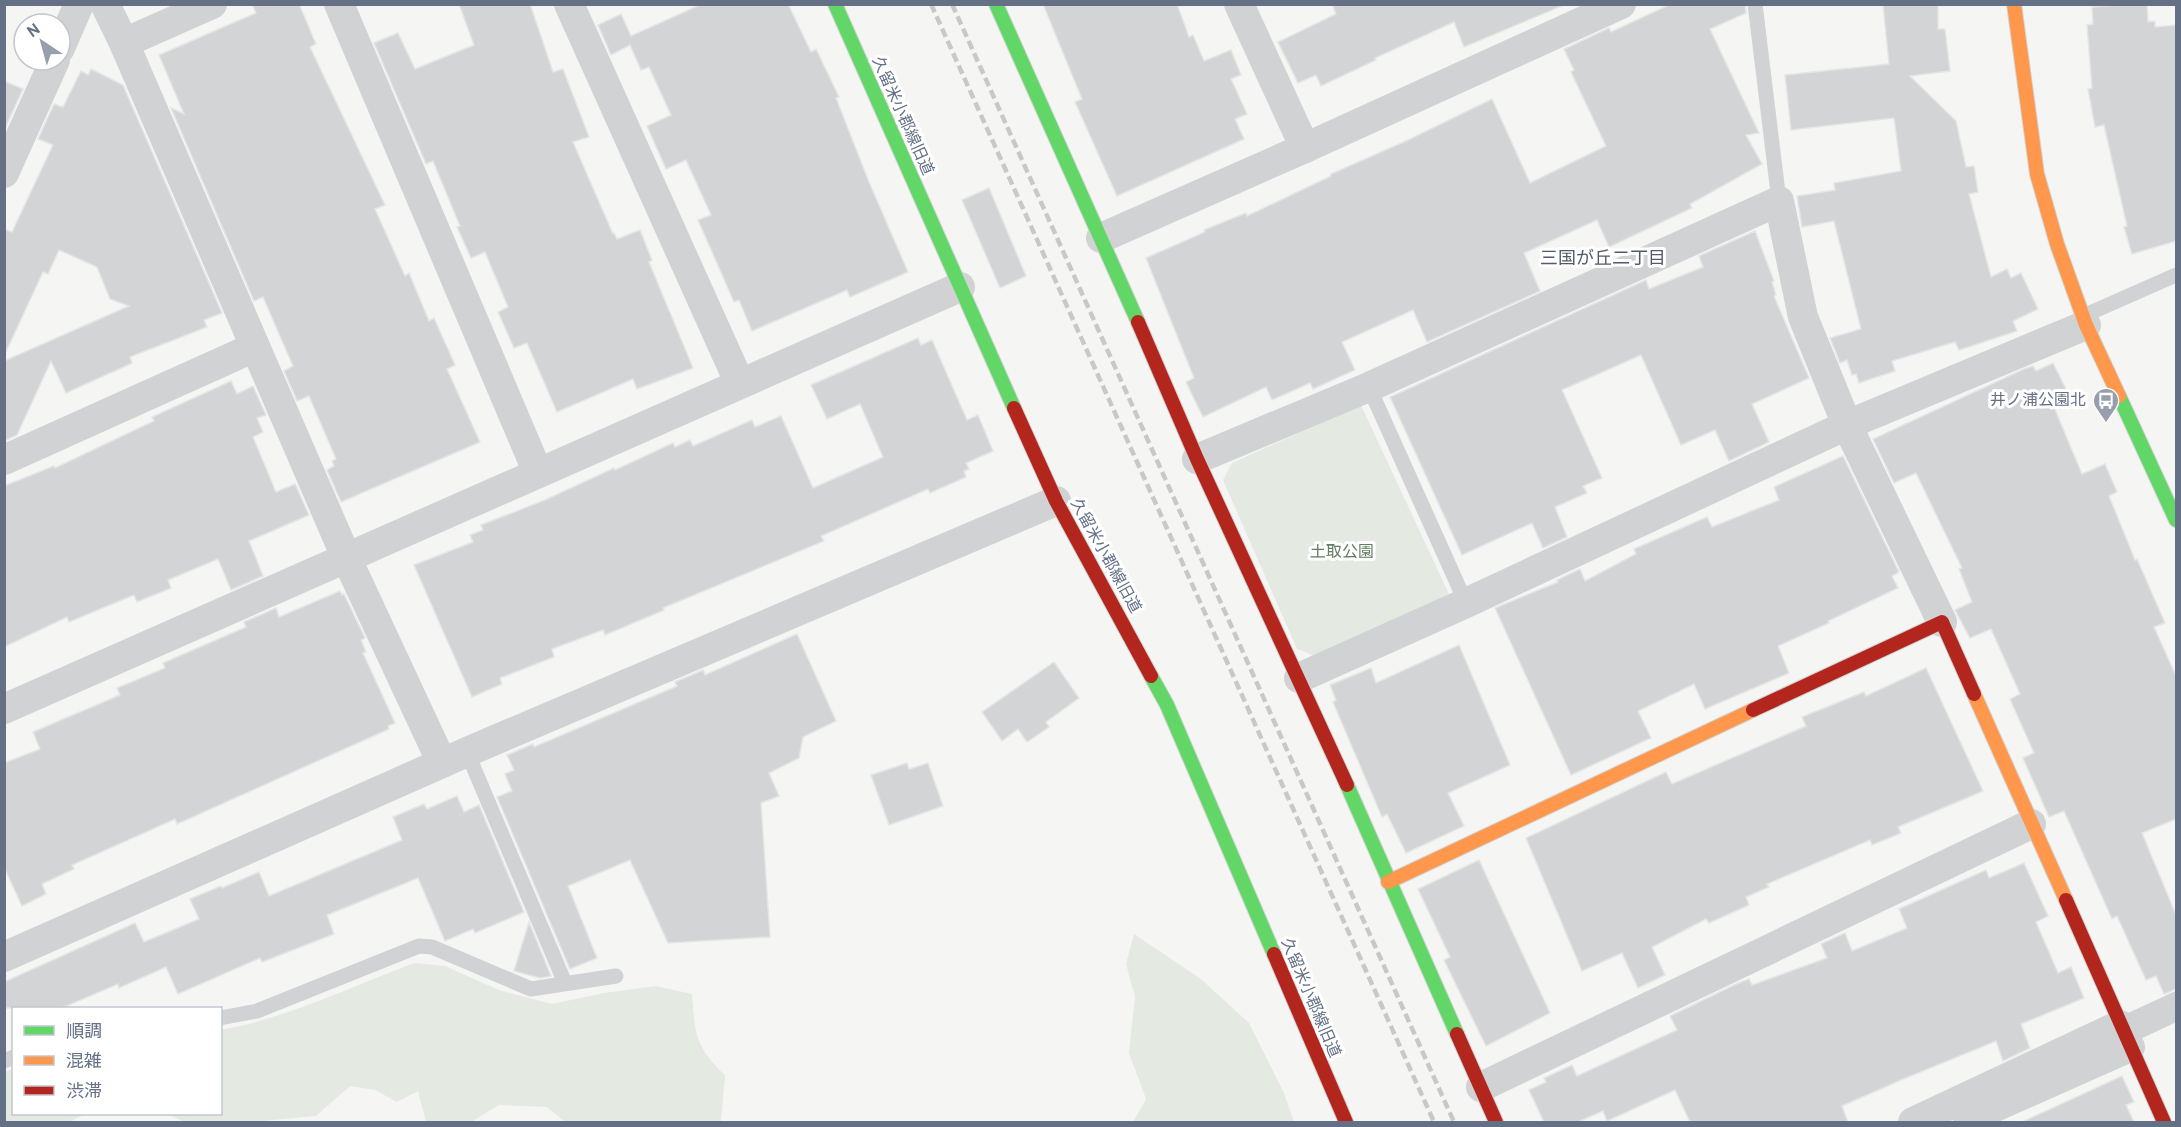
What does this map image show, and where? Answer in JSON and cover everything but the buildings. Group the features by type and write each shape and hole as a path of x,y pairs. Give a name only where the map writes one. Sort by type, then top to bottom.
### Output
{"street":[{"path":"72,20 79,4"},
{"path":"105,4 124,43 346,557 454,758"},
{"path":"124,43 212,4"},
{"path":"339,4 538,473"},
{"path":"569,4 740,384"},
{"name":"久留米小郡線旧道","path":"836,4 1056,501 1167,705 1346,1122"},
{"path":"996,4 1197,459 1299,678 1496,1122"},
{"path":"1239,4 1305,148"},
{"path":"1101,238 1621,4"},
{"path":"2014,4 2037,174 2057,244 2084,320 2176,520"},
{"path":"4,172 50,72"},
{"path":"1197,459 1368,387 1779,201 1803,317 1847,425 1942,622 2164,1122"},
{"path":"4,709 960,287"},
{"path":"1299,678 1466,603 1847,425 2084,320"},
{"path":"4,460 255,347"},
{"path":"4,957 454,758 1056,501"},
{"path":"1388,882 1942,622"},
{"path":"1481,1087 2031,824"},
{"path":"1913,1122 2125,1037"},
{"path":"1960,1122 2125,1037"}],"lane":[{"path":"1755,4 1779,201"},
{"path":"2084,320 2176,275"},
{"path":"1368,387 1466,603"},
{"path":"454,758 565,983"},
{"path":"222,1018 257,1011 419,946 432,947 531,989 616,976"},
{"path":"2125,1037 2176,999"},
{"path":"2125,1037 2176,1014"}],"green space":[{"name":"土取公園","path":"1361,405 1449,594 1318,657 1297,649 1223,480 1232,463"},
{"path":"1134,934 1201,979 1249,1023 1284,1093 1294,1122 1133,1122 1146,1099 1129,1053 1135,997 1126,964"},
{"path":"414,963 445,966 499,990 552,1004 604,993 656,986 692,994 698,1039 708,1056 725,1075 721,1122 565,1122 547,1107 499,1105 471,1122 426,1122 418,1091 397,1102 375,1090 350,1086 316,1116 251,1122 185,1122 169,1115 222,1115 222,1030 271,1018"},
{"path":"12,1069 12,1115 83,1115 70,1122 5,1122 5,1072"}],"railway":[{"path":"931,4 1434,1122"},
{"path":"952,4 1454,1122"}],"traffic: fast":[{"path":"835,4 1014,408"},
{"path":"996,4 1138,322"},
{"path":"2119,396 2176,520"},
{"path":"1151,676 1167,705 1274,954"},
{"path":"1347,785 1457,1034"}],"traffic: slow":[{"path":"2014,4 2037,174 2057,244 2086,325 2119,396"},
{"path":"1974,694 2066,900"},
{"path":"1388,882 1753,710"}],"traffic: jam":[{"path":"1138,322 1197,459 1347,785"},
{"path":"1014,408 1056,501 1151,676"},
{"path":"1753,710 1942,622 1974,694"},
{"path":"2066,900 2164,1122"},
{"path":"1274,954 1346,1122"},
{"path":"1457,1034 1496,1122"}],"place":[{"name":"井ノ浦公園北","path":"2106,424"}],"district":[{"name":"三国が丘二丁目","path":"1603,259"}]}
